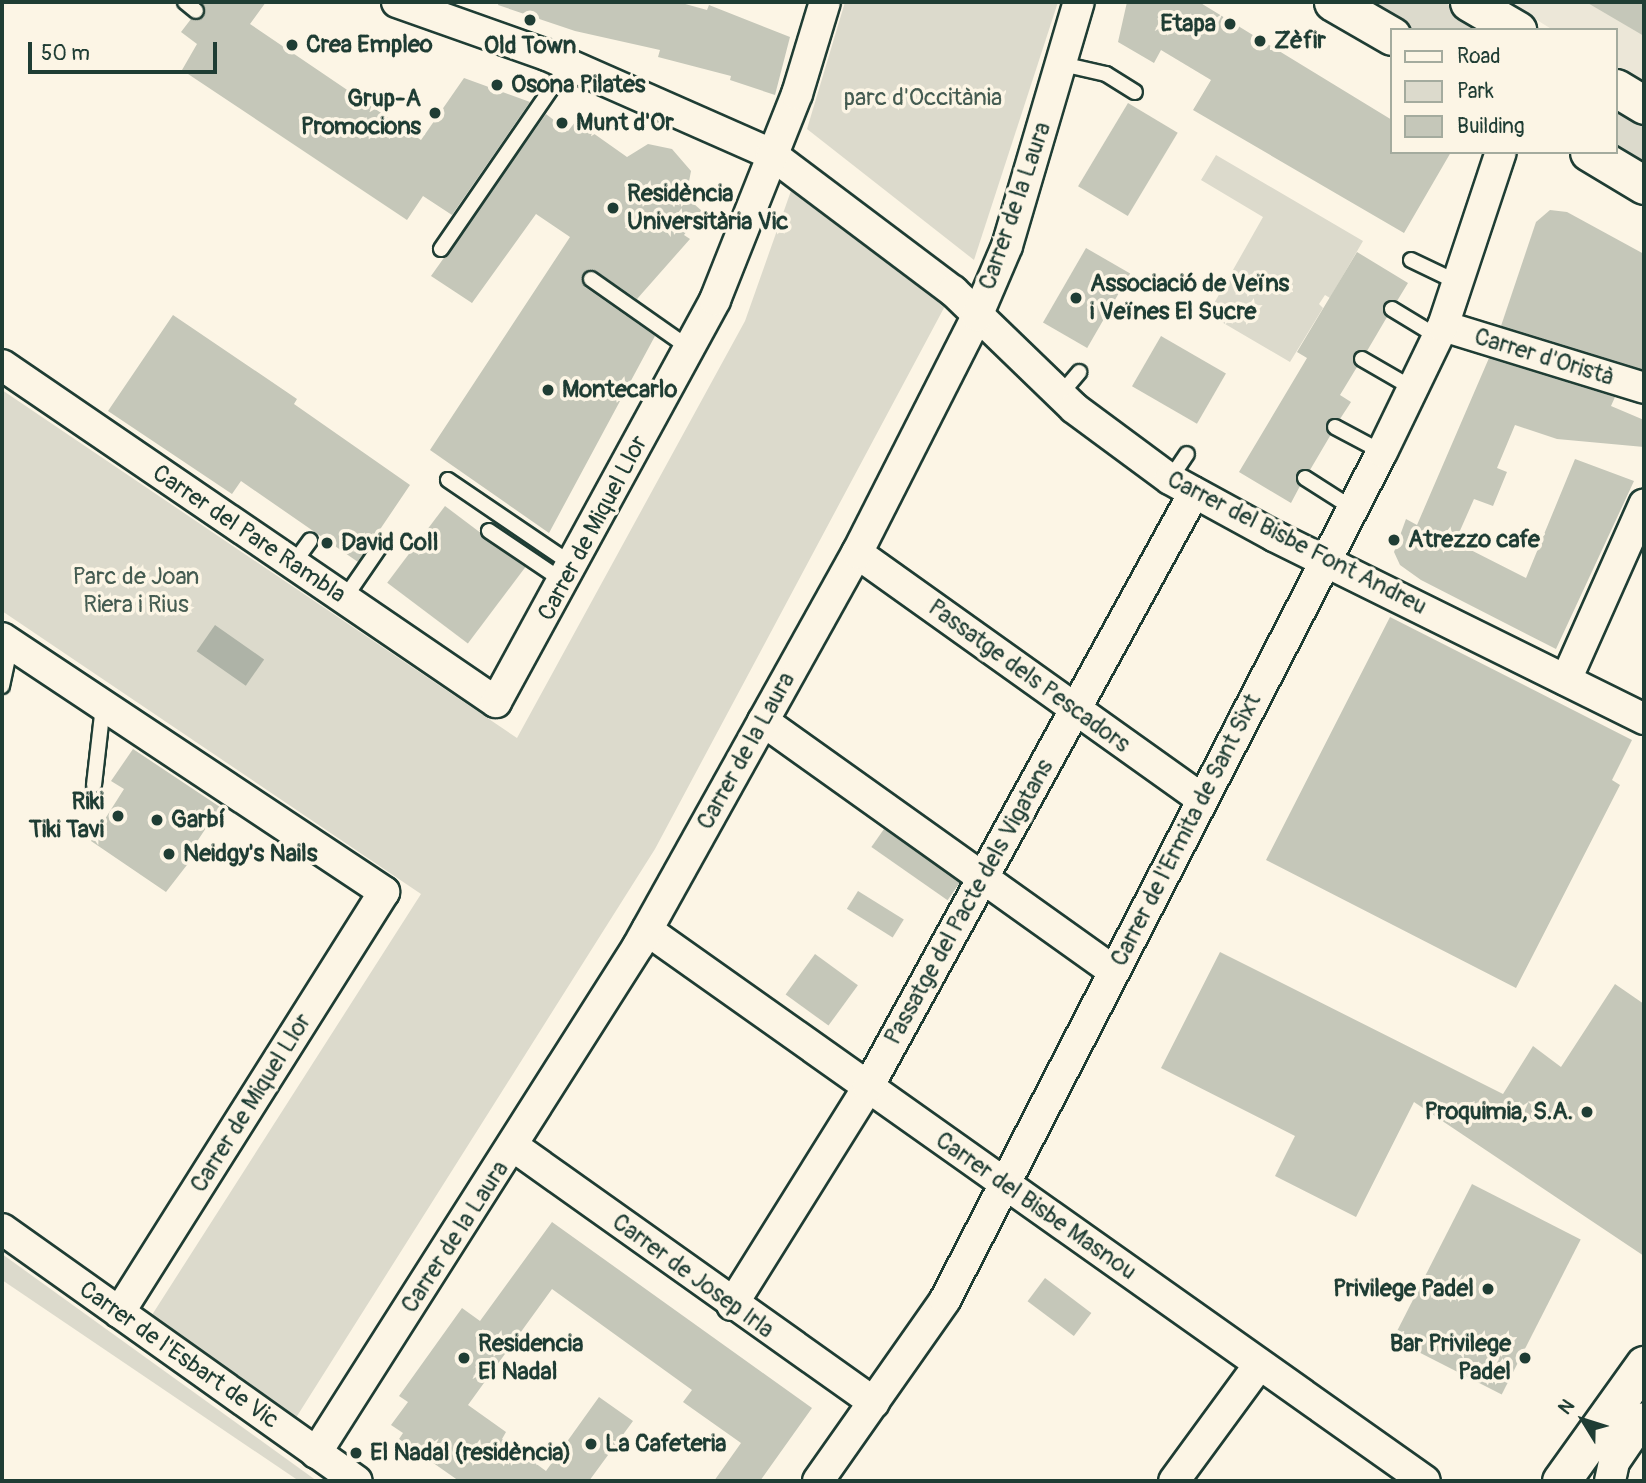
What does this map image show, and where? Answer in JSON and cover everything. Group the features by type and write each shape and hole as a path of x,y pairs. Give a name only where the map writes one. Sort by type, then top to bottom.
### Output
{"street":[{"name":"Carrer del Bisbe Font Andreu","path":"397,2 568,64 771,154 867,224 977,316 1060,395 1182,486 1644,719"},
{"name":"Carrer de Miquel Llor","path":"496,702 569,574 715,300 797,94 825,2"},
{"name":"Carrer de la Laura","path":"316,1453 513,1146 647,930 857,553 977,316 1007,246 1079,2"},
{"path":"1333,2 1390,35"},
{"path":"1469,2 1514,28"},
{"path":"1618,89 1644,105"},
{"name":"Carrer de l'Ermita de Sant Sixt","path":"818,1481 945,1300 1382,452 1441,332 1500,154"},
{"path":"1592,154 1644,185"},
{"name":"Carrer d'Oristà","path":"1441,332 1644,388"},
{"name":"Carrer del Pare Rambla","path":"2,365 301,552 344,598 496,702"},
{"name":"Passatge del Pacte dels Vigatans","path":"732,1305 867,1087 982,880 1074,709 1182,486"},
{"path":"1566,680 1644,505"},
{"name":"Passatge dels Pescadors","path":"857,553 1202,799"},
{"path":"6,641 103,706"},
{"name":"Carrer de Miquel Llor","path":"103,706 384,892 119,1313"},
{"path":"763,721 1113,971"},
{"name":"Carrer del Bisbe Masnou","path":"647,930 1426,1481"},
{"name":"Carrer de Josep Irla","path":"513,1146 732,1305 874,1403"},
{"name":"Carrer de l'Esbart de Vic","path":"2,1229 356,1481"},
{"path":"1174,1481 1259,1365"},
{"path":"1561,1481 1644,1365"},
{"path":"1610,1481 1614,1462 1644,1418"}],"lane":[{"path":"440,248 568,64"},
{"path":"1062,64 1106,74 1135,92"},
{"path":"1411,260 1459,283"},
{"path":"591,279 690,348"},
{"path":"1392,309 1441,332"},
{"path":"1362,359 1414,389"},
{"path":"1060,395 1079,372"},
{"path":"1335,427 1382,452"},
{"path":"1182,486 1187,454"},
{"path":"1305,478 1352,508"},
{"path":"448,480 569,574"},
{"path":"489,531 569,574"},
{"path":"344,598 379,548"},
{"path":"2,686 6,641"},
{"path":"94,785 103,706"}],"shaded area":[{"path":"1508,2 1644,2 1644,86 1618,69 1618,28 1550,28"},
{"path":"215,625 264,659 246,686 197,651"}],"green space":[{"name":"parc d'Occitània","path":"845,2 1058,2 974,260 807,129"},
{"path":"1352,2 1444,2 1488,28 1397,28"},
{"path":"1618,105 1644,120 1644,174 1618,154"},
{"path":"1216,155 1363,241 1330,298 1325,295 1319,304 1323,308 1290,362 1208,314 1263,217 1201,180"},
{"name":"Parc de Joan Riera i Rius","path":"798,171 953,291 655,849 287,1432 143,1329 421,894 2,611 2,390 517,738 745,321"},
{"path":"2,1254 317,1481 299,1481 2,1280"}],"building":[{"path":"203,2 266,2 250,24 421,140 464,78 530,102 452,215 423,196 407,220 182,70 197,44 181,32 191,19 204,17"},
{"path":"499,2 678,2 707,10 709,5 790,37 775,95 730,80 731,76 658,57 660,50 575,31 498,5"},
{"path":"1127,2 1199,2 1390,119 1390,154 1450,154 1404,233 1193,110 1211,80 1161,50 1154,63 1118,42"},
{"path":"1586,2 1644,2 1644,36"},
{"path":"1128,103 1178,133 1128,216 1078,186"},
{"path":"546,114 568,131 576,121 627,157 648,144 672,149 691,171 686,197 702,211 684,235 690,239 637,299 596,271 583,274 585,287 655,336 549,533 430,450 570,237 536,214 472,303 431,276"},
{"path":"1550,210 1567,212 1644,254 1644,370 1501,326 1536,222"},
{"path":"1086,248 1130,273 1087,348 1043,322"},
{"path":"1357,252 1408,283 1397,301 1383,305 1387,317 1367,351 1353,355 1357,367 1340,395 1351,402 1340,419 1327,422 1330,436 1310,470 1297,473 1300,486 1291,503 1239,472 1307,358 1297,352"},
{"path":"173,315 297,399 294,404 410,485 358,562 241,481 232,494 108,411"},
{"path":"1161,336 1226,374 1197,424 1132,386"},
{"path":"1489,358 1615,397 1611,406 1644,420 1644,447 1557,439 1515,425 1497,468 1507,472 1493,506 1474,499 1455,542 1526,578 1575,459 1634,481 1556,649 1421,580 1400,565 1394,552 1406,519 1417,525"},
{"path":"445,506 526,567 468,643 387,583"},
{"path":"1390,617 1632,740 1612,780 1620,785 1516,988 1266,860"},
{"name":"Garbí","path":"133,749 220,807 192,849 197,852 166,892 91,841 124,789 111,781"},
{"path":"884,829 960,882 948,900 871,847"},
{"path":"858,891 904,920 893,937 847,909"},
{"path":"1220,952 1503,1094 1533,1046 1561,1067 1615,984 1644,1004 1644,1256 1414,1102 1356,1217 1275,1176 1295,1136 1161,1068"},
{"path":"815,954 858,985 828,1026 786,994"},
{"name":"Privilege Padel","path":"1472,1184 1581,1239 1502,1394 1393,1339"},
{"name":"Residencia El Nadal","path":"552,1222 812,1408 760,1481 714,1481 741,1443 683,1402 692,1390 552,1289 468,1405 506,1432 502,1439 546,1471 599,1397 633,1421 589,1481 459,1481 399,1439 403,1433 391,1425 408,1402 399,1396 462,1308 480,1321"},
{"path":"1045,1278 1091,1313 1074,1336 1028,1301"}],"place":[{"name":"Old Town","path":"530,20"},
{"name":"Etapa","path":"1230,24"},
{"name":"Zèfir","path":"1260,41"},
{"name":"Crea Empleo","path":"292,45"},
{"name":"Osona Pilates","path":"497,85"},
{"name":"Grup-A Promocions","path":"435,113"},
{"name":"Munt d'Or","path":"562,123"},
{"name":"Residència Universitària Vic","path":"613,208"},
{"name":"Associació de Veïns i Veïnes El Sucre","path":"1076,298"},
{"name":"Montecarlo","path":"548,390"},
{"name":"Atrezzo cafe","path":"1394,540"},
{"name":"David Coll","path":"327,543"},
{"name":"Riki Tiki Tavi","path":"118,816"},
{"name":"Garbí","path":"157,820"},
{"name":"Neidgy's Nails","path":"169,854"},
{"name":"Proquimia, S.A.","path":"1587,1112"},
{"name":"Privilege Padel","path":"1488,1289"},
{"name":"Residencia El Nadal","path":"464,1358"},
{"name":"Bar Privilege Padel","path":"1525,1358"},
{"name":"La Cafeteria","path":"591,1444"},
{"name":"El Nadal (residència)","path":"356,1453"}]}
